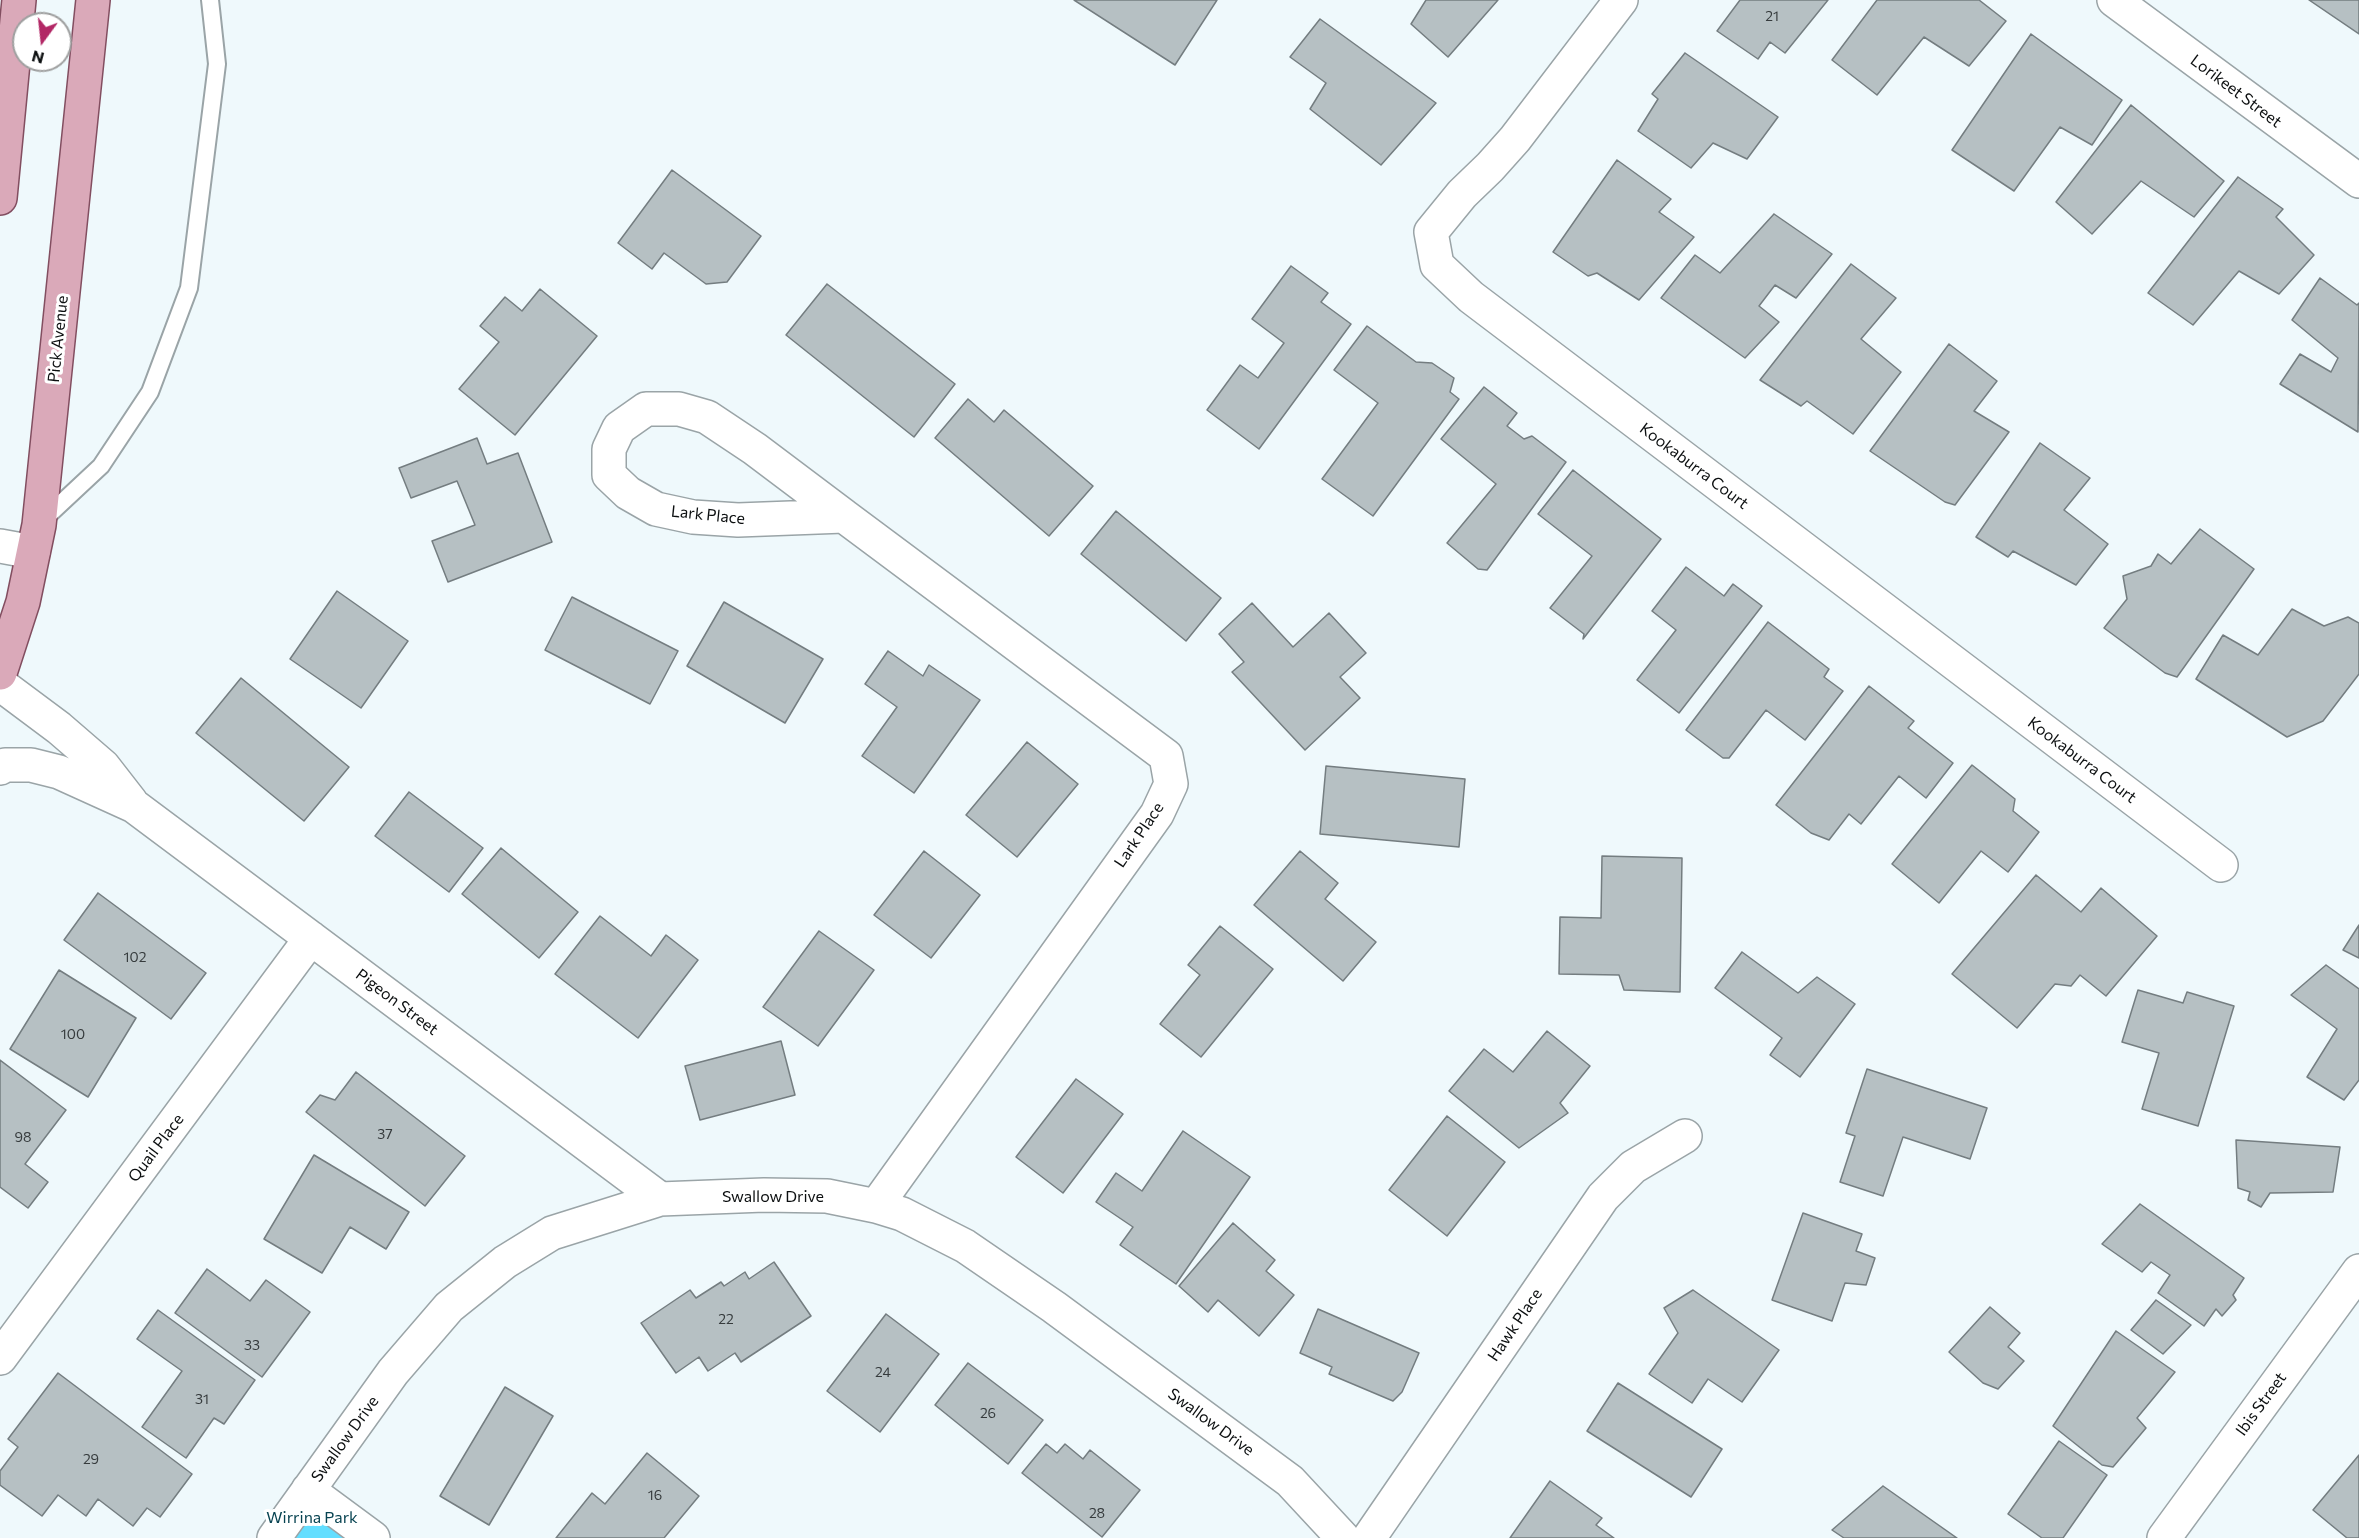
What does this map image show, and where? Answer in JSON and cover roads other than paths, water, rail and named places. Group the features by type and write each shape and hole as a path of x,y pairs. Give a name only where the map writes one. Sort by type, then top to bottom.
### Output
{"main road":[{"path":"0,198 19,0"},
{"name":"Pick Avenue","path":"0,674 23,602 36,538 93,0"}],"street":[{"name":"Kookaburra Court","path":"1621,0 1515,139 1462,194 1431,232 1437,265 1471,297 2221,865"},
{"name":"Lorikeet Street","path":"2114,0 2359,182"},
{"name":"Lark Place","path":"844,516 738,520 693,517 656,509 628,493 609,475 609,449 619,428 646,409 679,409 707,417 755,449 1166,756 1171,784 1157,814 876,1206"},
{"path":"0,546 36,538"},
{"name":"Pigeon Street","path":"0,684 59,728 103,766 134,806"},
{"name":"Pigeon Street","path":"0,768 5,765 31,765 59,772 134,806 660,1199"},
{"name":"Quail Place","path":"0,1358 311,938"},
{"name":"Hawk Place","path":"1370,1538 1603,1197 1633,1167 1685,1136"},
{"name":"Swallow Drive","path":"274,1538 393,1372 449,1307 505,1262 552,1233 660,1199 764,1195 827,1196 876,1206 902,1214 965,1246 1054,1307 1290,1481 1343,1538"},
{"name":"Ibis Street","path":"2164,1538 2359,1271"},
{"path":"308,1490 373,1538"}],"lane":[{"path":"36,538 101,466 150,392 189,288 217,64 210,0"}],"park label":[{"name":"Wirrina Park","path":"312,1518"}]}
